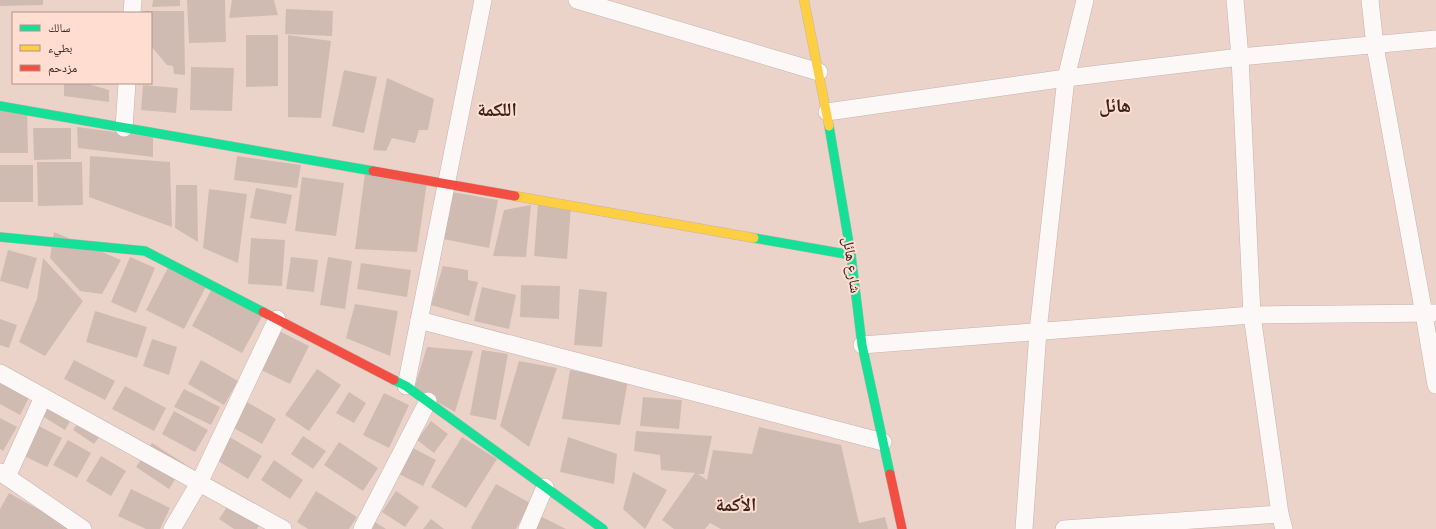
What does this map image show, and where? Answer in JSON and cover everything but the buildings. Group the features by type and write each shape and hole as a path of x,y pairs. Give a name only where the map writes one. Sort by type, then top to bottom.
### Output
{"street":[{"path":"132,12 133,0"},
{"path":"406,386 483,0"},
{"path":"577,0 819,72"},
{"name":"شارع هائل","path":"804,0 827,112 851,255 862,345 902,529"},
{"path":"1024,529 1038,331 1066,78 1084,0"},
{"path":"1064,529 1282,522 1252,315 1240,57 1235,0"},
{"path":"1370,0 1375,46 1430,313 1436,385"},
{"path":"827,112 1066,78 1240,57 1375,46 1436,39"},
{"path":"124,128 127,84"},
{"path":"0,106 851,255"},
{"path":"0,236 145,251 406,386 603,529"},
{"path":"862,345 1252,315 1430,313"},
{"path":"172,529 199,483 277,319"},
{"path":"419,320 883,442"},
{"path":"0,373 283,529"},
{"path":"43,396 4,474 83,529"},
{"path":"362,529 428,401"},
{"path":"527,529 545,487"}],"traffic: fast":[{"path":"0,106 373,171"},
{"path":"829,126 851,255 862,345 890,474"},
{"path":"0,237 145,251 263,312"},
{"path":"754,238 851,255"},
{"path":"394,380 406,386 603,529"}],"traffic: slow":[{"path":"804,0 829,126"},
{"path":"515,196 754,238"}],"traffic: jam":[{"path":"373,171 515,196"},
{"path":"263,312 394,380"},
{"path":"890,474 902,529"}],"district":[{"name":"هائل","path":"1115,106"},
{"name":"اللكمة","path":"497,110"},
{"name":"الأكمة","path":"736,505"}]}
